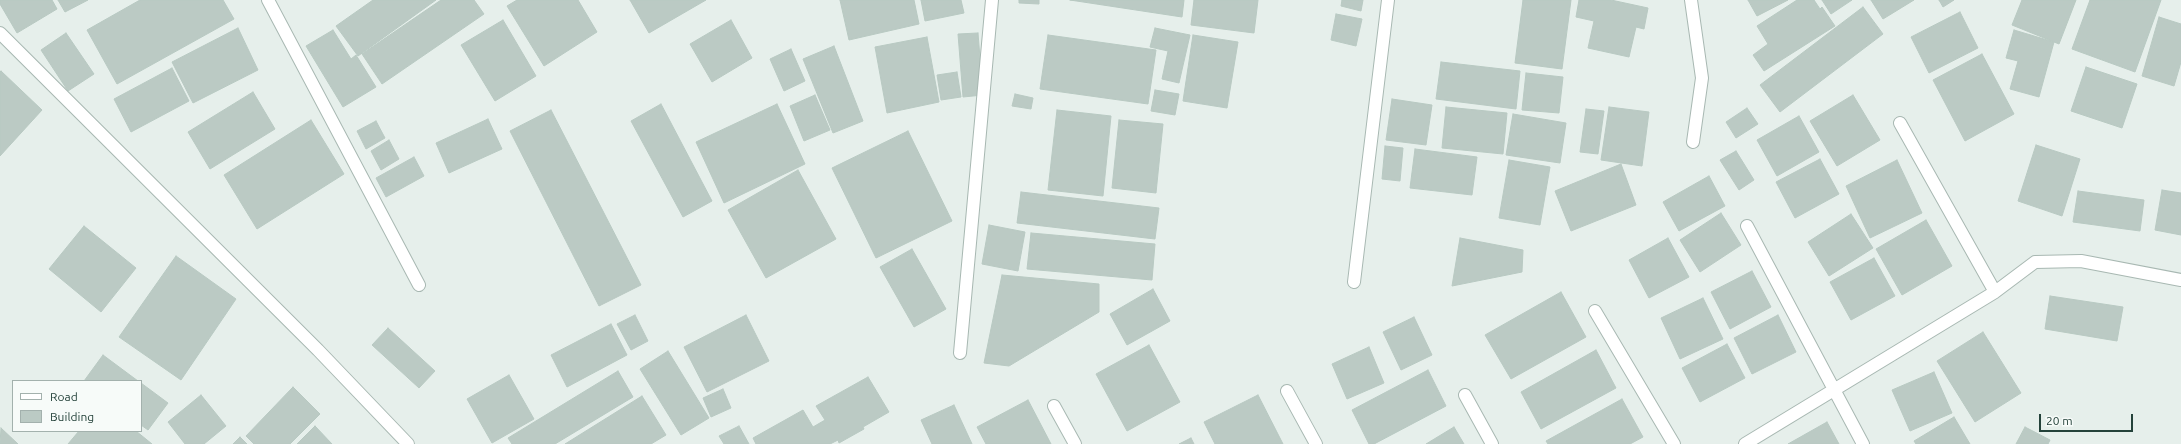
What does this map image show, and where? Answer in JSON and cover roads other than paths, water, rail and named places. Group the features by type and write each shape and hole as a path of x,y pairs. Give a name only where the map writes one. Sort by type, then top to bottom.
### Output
{"street":[{"path":"268,0 419,285"},
{"path":"960,353 992,0"},
{"path":"1354,282 1388,0"},
{"path":"1691,0 1702,78 1693,142"},
{"path":"0,33 301,333 408,444"},
{"path":"1900,123 1995,292"},
{"path":"1747,226 1863,444"},
{"path":"1745,444 1995,292 2035,262 2081,261 2181,280"},
{"path":"1595,311 1674,444"},
{"path":"1287,391 1316,444"},
{"path":"1465,395 1492,444"},
{"path":"1054,406 1075,444"}]}
